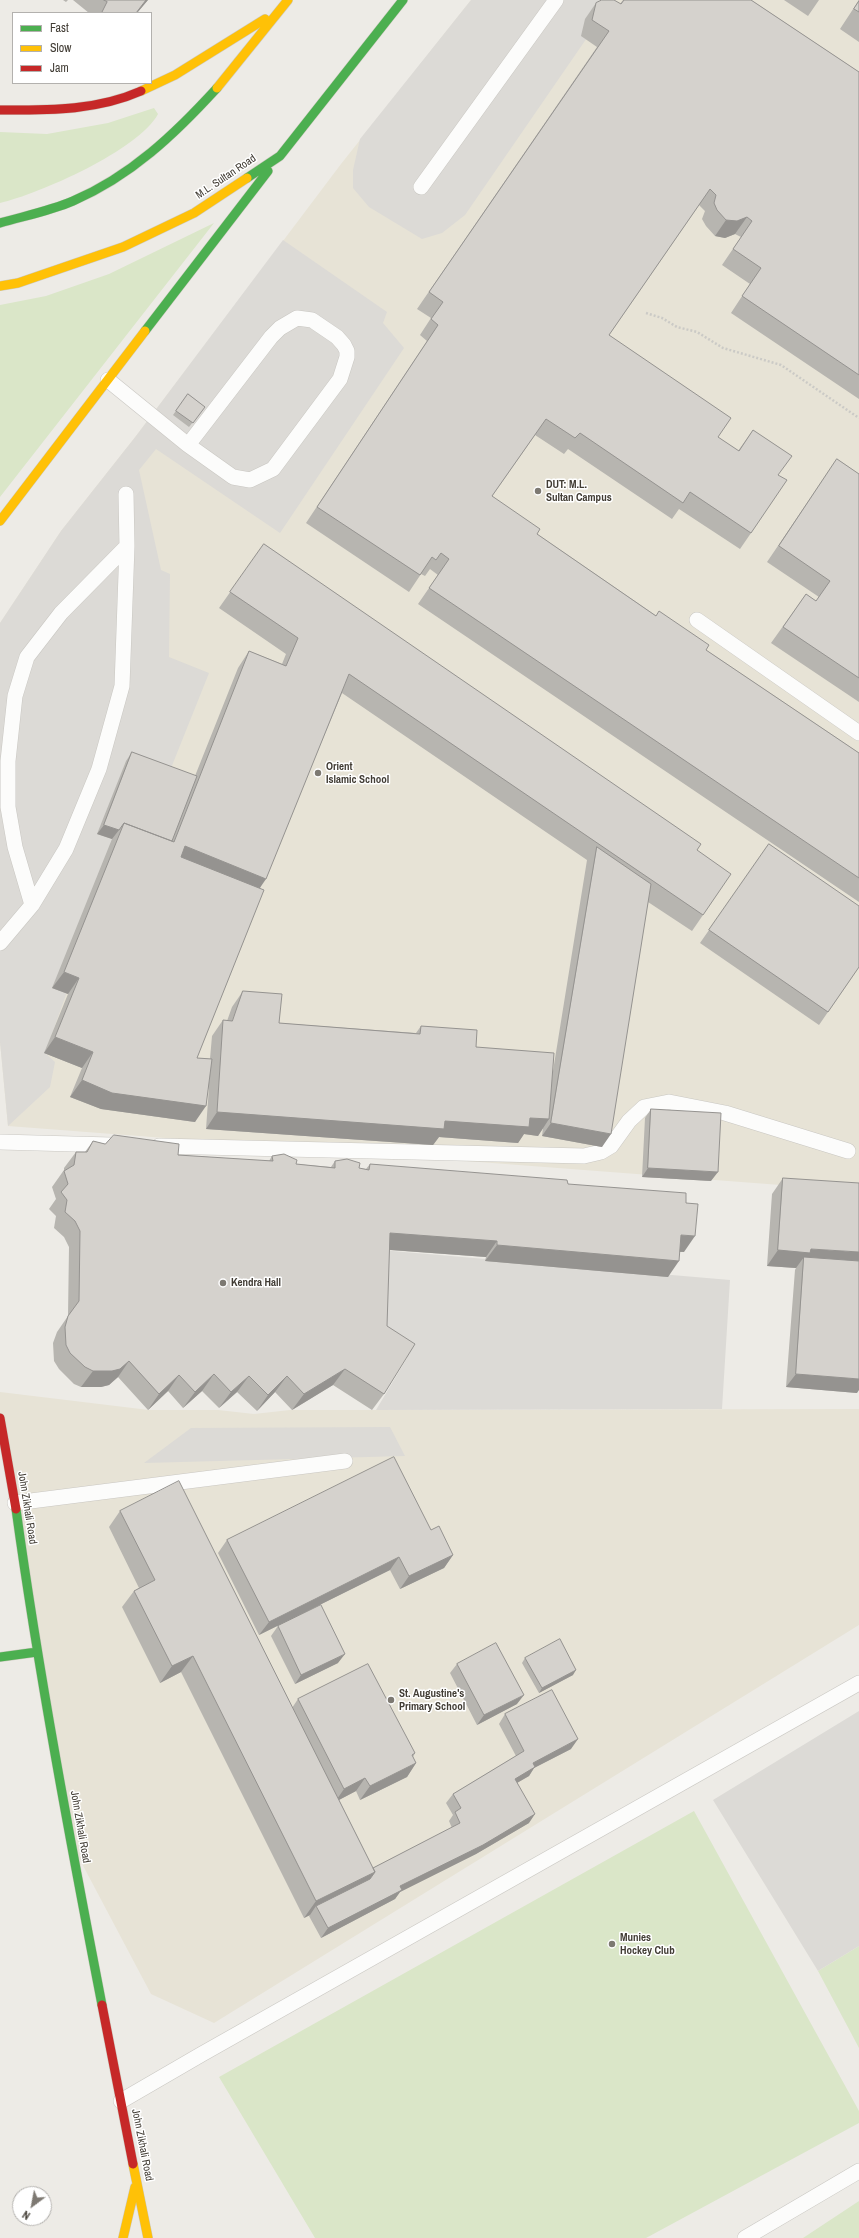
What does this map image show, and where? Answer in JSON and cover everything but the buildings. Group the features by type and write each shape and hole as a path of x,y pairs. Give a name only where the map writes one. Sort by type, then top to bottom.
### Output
{"main road":[{"path":"0,223 73,201 106,183 166,142 208,97 288,0"},
{"name":"M.L. Sultan Road","path":"0,286 18,283 123,247 194,213 280,156 403,0"},
{"path":"0,110 66,110 123,99 175,75 281,9"},
{"path":"0,521 280,156"},
{"name":"John Zikhali Road","path":"0,1418 15,1503 37,1652 98,1995 122,2101 148,2238"},
{"path":"0,1657 37,1652"},
{"path":"123,2238 137,2180"}],"lane":[{"path":"421,187 556,0"},
{"path":"108,380 188,445 233,477 250,480 273,469 340,380 345,367 347,351 341,340 306,318 297,318 280,328 188,445"},
{"path":"0,943 32,906 66,849 96,776 122,686 127,546 126,494"},
{"path":"32,906 15,847 8,807 8,761 15,696 27,657 61,613 127,546"},
{"path":"697,620 859,733"},
{"path":"142,1146 584,1156 601,1152 611,1146 629,1122 644,1108 669,1102 725,1113 848,1151"},
{"path":"0,1142 126,1145"},
{"path":"15,1503 345,1461"},
{"path":"122,2101 202,2054 859,1683"},
{"path":"745,2238 859,2171"}],"path":[{"path":"646,313 662,318 677,327 697,332 723,348 781,365 859,418"}],"shaded area":[{"path":"471,0 859,0 859,1191 8,1126 0,1042 0,623 61,531 136,436 341,164"},
{"path":"471,0 613,0 465,215 442,233 422,239 369,207 353,188 353,170 360,139"},
{"path":"283,240 387,312 383,323 404,348 280,533 156,449 139,470 161,570 170,574 169,657 209,673 167,778 125,763 102,834 113,840 67,992 45,1053 55,1062 50,1087 8,1126 0,1042 0,623 61,531 136,436"},
{"path":"381,1250 730,1280 722,1409 376,1410 407,1358 377,1341"},
{"name":"St. Augustine's Primary School","path":"0,1392 149,1410 218,1410 254,1414 290,1410 859,1409 859,1625 214,2023 151,1994 70,1841 0,1418"},
{"path":"390,1427 405,1456 144,1463 191,1428"},
{"path":"859,1711 859,1946 818,1971 713,1800"}],"green space":[{"path":"154,108 158,114 147,128 131,142 110,156 62,180 17,198 0,203 0,132 47,134 108,123"},
{"path":"214,223 0,497 0,305 46,296 109,274"},
{"name":"Munies Hockey Club","path":"694,1811 859,2111 859,2123 646,2238 315,2238 219,2077"},
{"path":"859,1946 859,2048 818,1971"},
{"path":"859,2201 859,2238 803,2238"}],"traffic: fast":[{"path":"247,178 280,156 403,0"},
{"path":"0,223 64,205 94,191 114,179 151,152 185,122 217,88"},
{"path":"145,331 268,171"},
{"path":"16,1509 56,1757 102,2005"},
{"path":"0,1657 37,1652"}],"traffic: slow":[{"path":"217,88 288,0"},
{"path":"141,91 175,75 265,19"},
{"path":"0,286 18,283 123,247 194,213 247,178"},
{"path":"0,521 145,331"},
{"path":"133,2164 148,2238"},
{"path":"123,2238 135,2187"}],"traffic: jam":[{"path":"0,110 36,110 89,106 124,98 141,91"},
{"path":"0,1418 16,1509"},
{"path":"102,2005 133,2164"}],"place":[{"name":"DUT: M.L. Sultan Campus","path":"538,491"},
{"name":"Orient Islamic School","path":"318,773"},
{"name":"Kendra Hall","path":"223,1283"},
{"name":"St. Augustine's Primary School","path":"391,1700"},
{"name":"Munies Hockey Club","path":"612,1944"}]}
